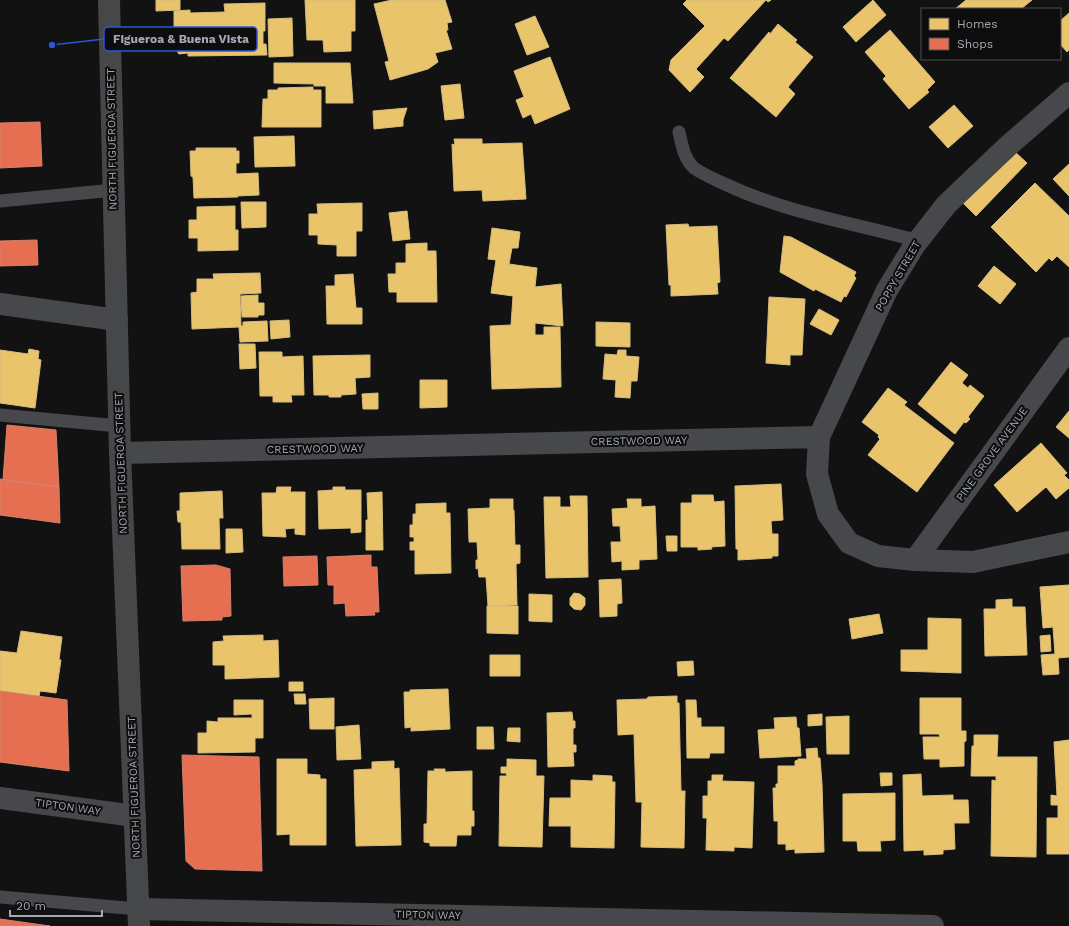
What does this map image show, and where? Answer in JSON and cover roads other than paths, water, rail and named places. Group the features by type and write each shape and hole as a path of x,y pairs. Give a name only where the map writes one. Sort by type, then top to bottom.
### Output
{"main road":[{"name":"NORTH FIGUEROA STREET","path":"109,0 119,426 139,918"}],"street":[{"name":"POPPY STREET","path":"819,437 887,290 918,242 946,205 1008,146 1069,93"},
{"path":"0,304 116,320"},
{"name":"PINE GROVE AVENUE","path":"915,560 1069,348"},
{"path":"819,437 817,474 828,514 849,543 878,556 915,560 973,562 1069,542"},
{"name":"CRESTWOOD WAY","path":"120,453 819,437"},
{"name":"TIPTON WAY","path":"0,798 135,816"},
{"name":"TIPTON WAY","path":"139,918 933,926"}],"lane":[{"path":"679,132 686,158 694,168 709,177 745,193 779,205 821,217 878,230 918,242"},
{"path":"0,201 114,190"},
{"path":"0,415 119,426"},
{"path":"0,898 139,918"}],"place":[{"name":"Figueroa & Buena Vista","path":"52,45"}]}
